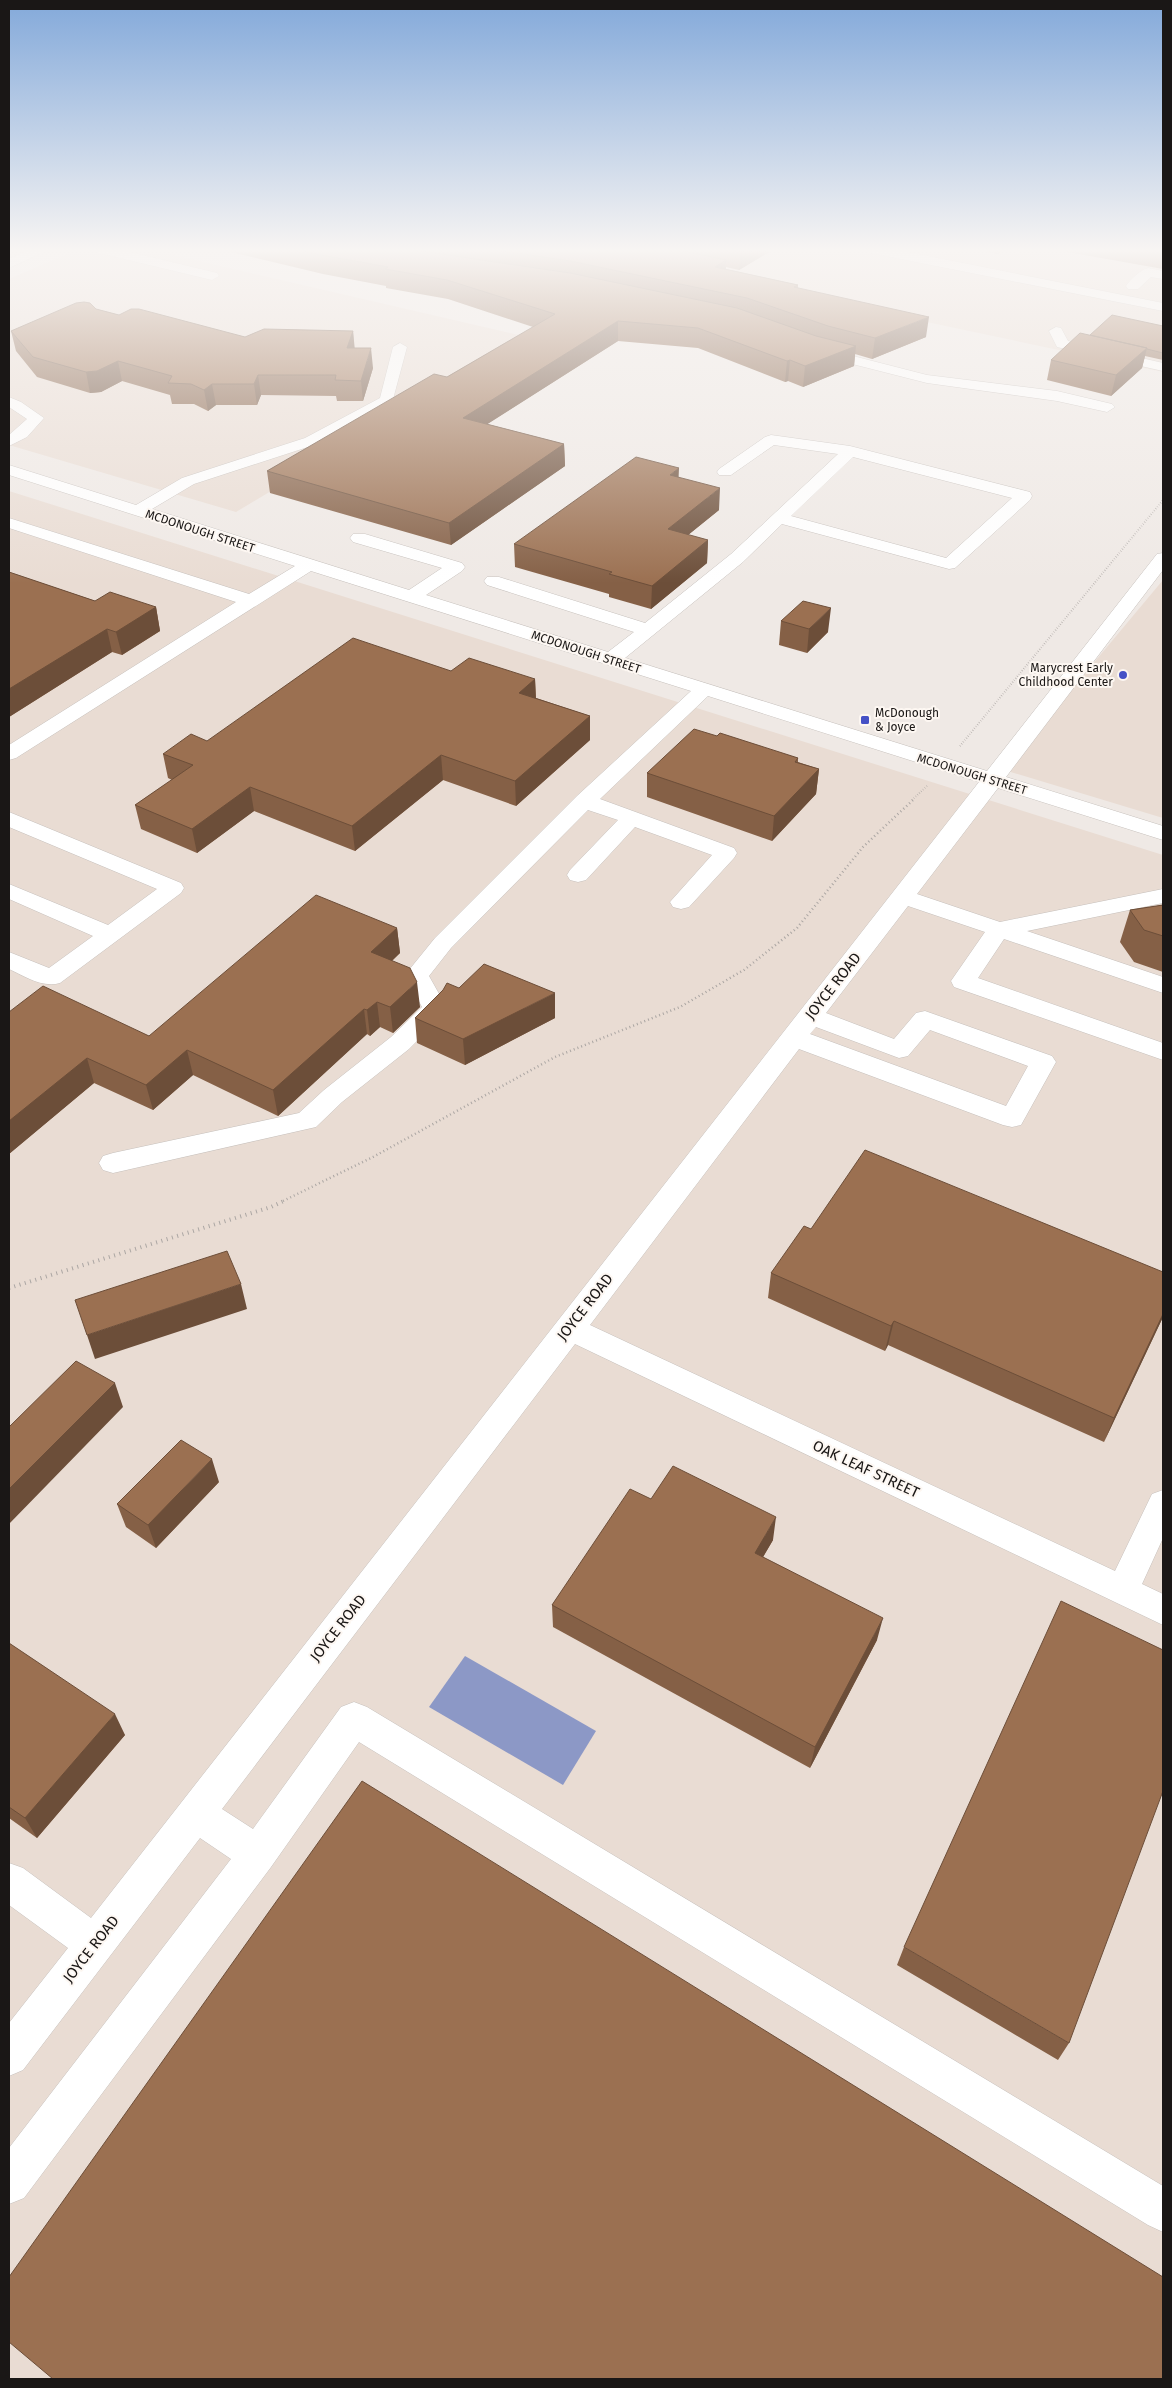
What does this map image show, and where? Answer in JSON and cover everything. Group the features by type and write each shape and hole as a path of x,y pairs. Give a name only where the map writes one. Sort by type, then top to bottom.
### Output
{"street":[{"path":"137,511 188,481 311,441 387,400 397,359"},
{"path":"854,359 927,379 1058,396 1107,407"},
{"path":"1139,359 1163,366"},
{"path":"9,402 36,418 21,434 9,440"},
{"path":"725,472 771,440 850,451 1024,496 949,564 778,518"},
{"path":"610,660 737,558 850,451"},
{"name":"MCDONOUGH STREET","path":"10,472 1163,833"},
{"path":"9,522 252,601"},
{"path":"359,538 456,567 411,597"},
{"name":"JOYCE ROAD","path":"9,2056 1163,558"},
{"path":"9,754 308,565"},
{"path":"493,581 648,630"},
{"path":"113,1163 307,1120 333,1096 400,1043 435,1008 417,975 443,943 585,801 703,690"},
{"path":"585,801 726,852 681,902"},
{"path":"578,875 632,818"},
{"path":"9,819 173,888 51,978 9,960"},
{"path":"9,891 109,934"},
{"path":"902,896 1163,985"},
{"path":"1163,896 999,929 963,981 1163,1052"},
{"path":"802,1026 886,1071 1012,1118 1043,1062 925,1019 899,1050 886,1071"},
{"path":"802,1026 899,1050"},
{"name":"OAK LEAF STREET","path":"569,1328 1163,1610"},
{"path":"1122,1591 1163,1504"},
{"path":"9,2183 258,1854 354,1719 1163,2210"},
{"path":"195,1814 258,1854"},
{"path":"9,1882 95,1944"}],"path":[{"path":"955,751 1163,500"},
{"path":"9,1288 271,1207 373,1157 490,1091 555,1057 680,1007 744,970 798,928 863,847 930,783"}],"shaded area":[{"path":"9,359 490,359 236,512 9,445"},
{"path":"1104,359 1163,359 1163,372"},
{"path":"9,491 1163,855 1163,2379 9,2379"},
{"name":"Marycrest Early Childhood Center","path":"1163,580 1163,818 1004,770"}],"water":[{"path":"465,1656 596,1731 563,1785 429,1707"}],"building":[{"path":"42,359 368,359 361,381 335,380 336,375 258,375 254,384 212,384 204,390 191,384 168,383 172,376 118,361 97,371 86,372"},
{"path":"477,359 557,359 463,418 564,444 449,523 267,471 434,374 447,377"},
{"path":"783,359 822,359 805,366 790,360"},
{"path":"1052,359 1134,359 1116,375"},
{"path":"636,457 679,468 670,475 720,488 668,529 708,540 652,586 609,574 612,572 514,544"},
{"path":"9,572 95,601 110,592 156,607 116,632 107,629 9,689"},
{"path":"803,601 831,608 809,629 781,621"},
{"path":"353,638 451,671 469,658 535,679 519,693 590,716 515,781 441,755 352,826 250,787 192,829 135,805 193,765 163,754 191,734 207,741"},
{"path":"694,729 717,736 720,733 798,758 795,762 819,769 774,816 647,773"},
{"path":"316,895 397,928 371,952 410,968 417,982 390,1007 377,1002 367,1010 364,1009 273,1090 187,1050 146,1085 87,1058 9,1121 9,1012 43,986 149,1036"},
{"path":"1163,905 1163,936 1144,930 1130,910"},
{"path":"484,964 555,993 463,1039 415,1018 443,990 447,983 459,988"},
{"path":"865,1150 1163,1272 1163,1314 1114,1418 894,1321 891,1326 771,1273 804,1226 811,1229"},
{"path":"227,1251 241,1284 87,1335 75,1300"},
{"path":"76,1361 115,1383 9,1489 9,1427"},
{"path":"181,1440 212,1459 148,1525 117,1504"},
{"path":"673,1466 776,1517 755,1553 883,1618 815,1747 552,1605 630,1489 651,1499"},
{"path":"1061,1601 1163,1650 1163,1791 1069,2043 904,1947"},
{"path":"9,1643 115,1714 25,1818 9,1807"},
{"path":"362,1781 1163,2277 1163,2379 53,2379 9,2342 9,2277"}],"place":[{"name":"Marycrest Early Childhood Center","path":"1123,675"},
{"name":"McDonough & Joyce","path":"865,720"}]}
